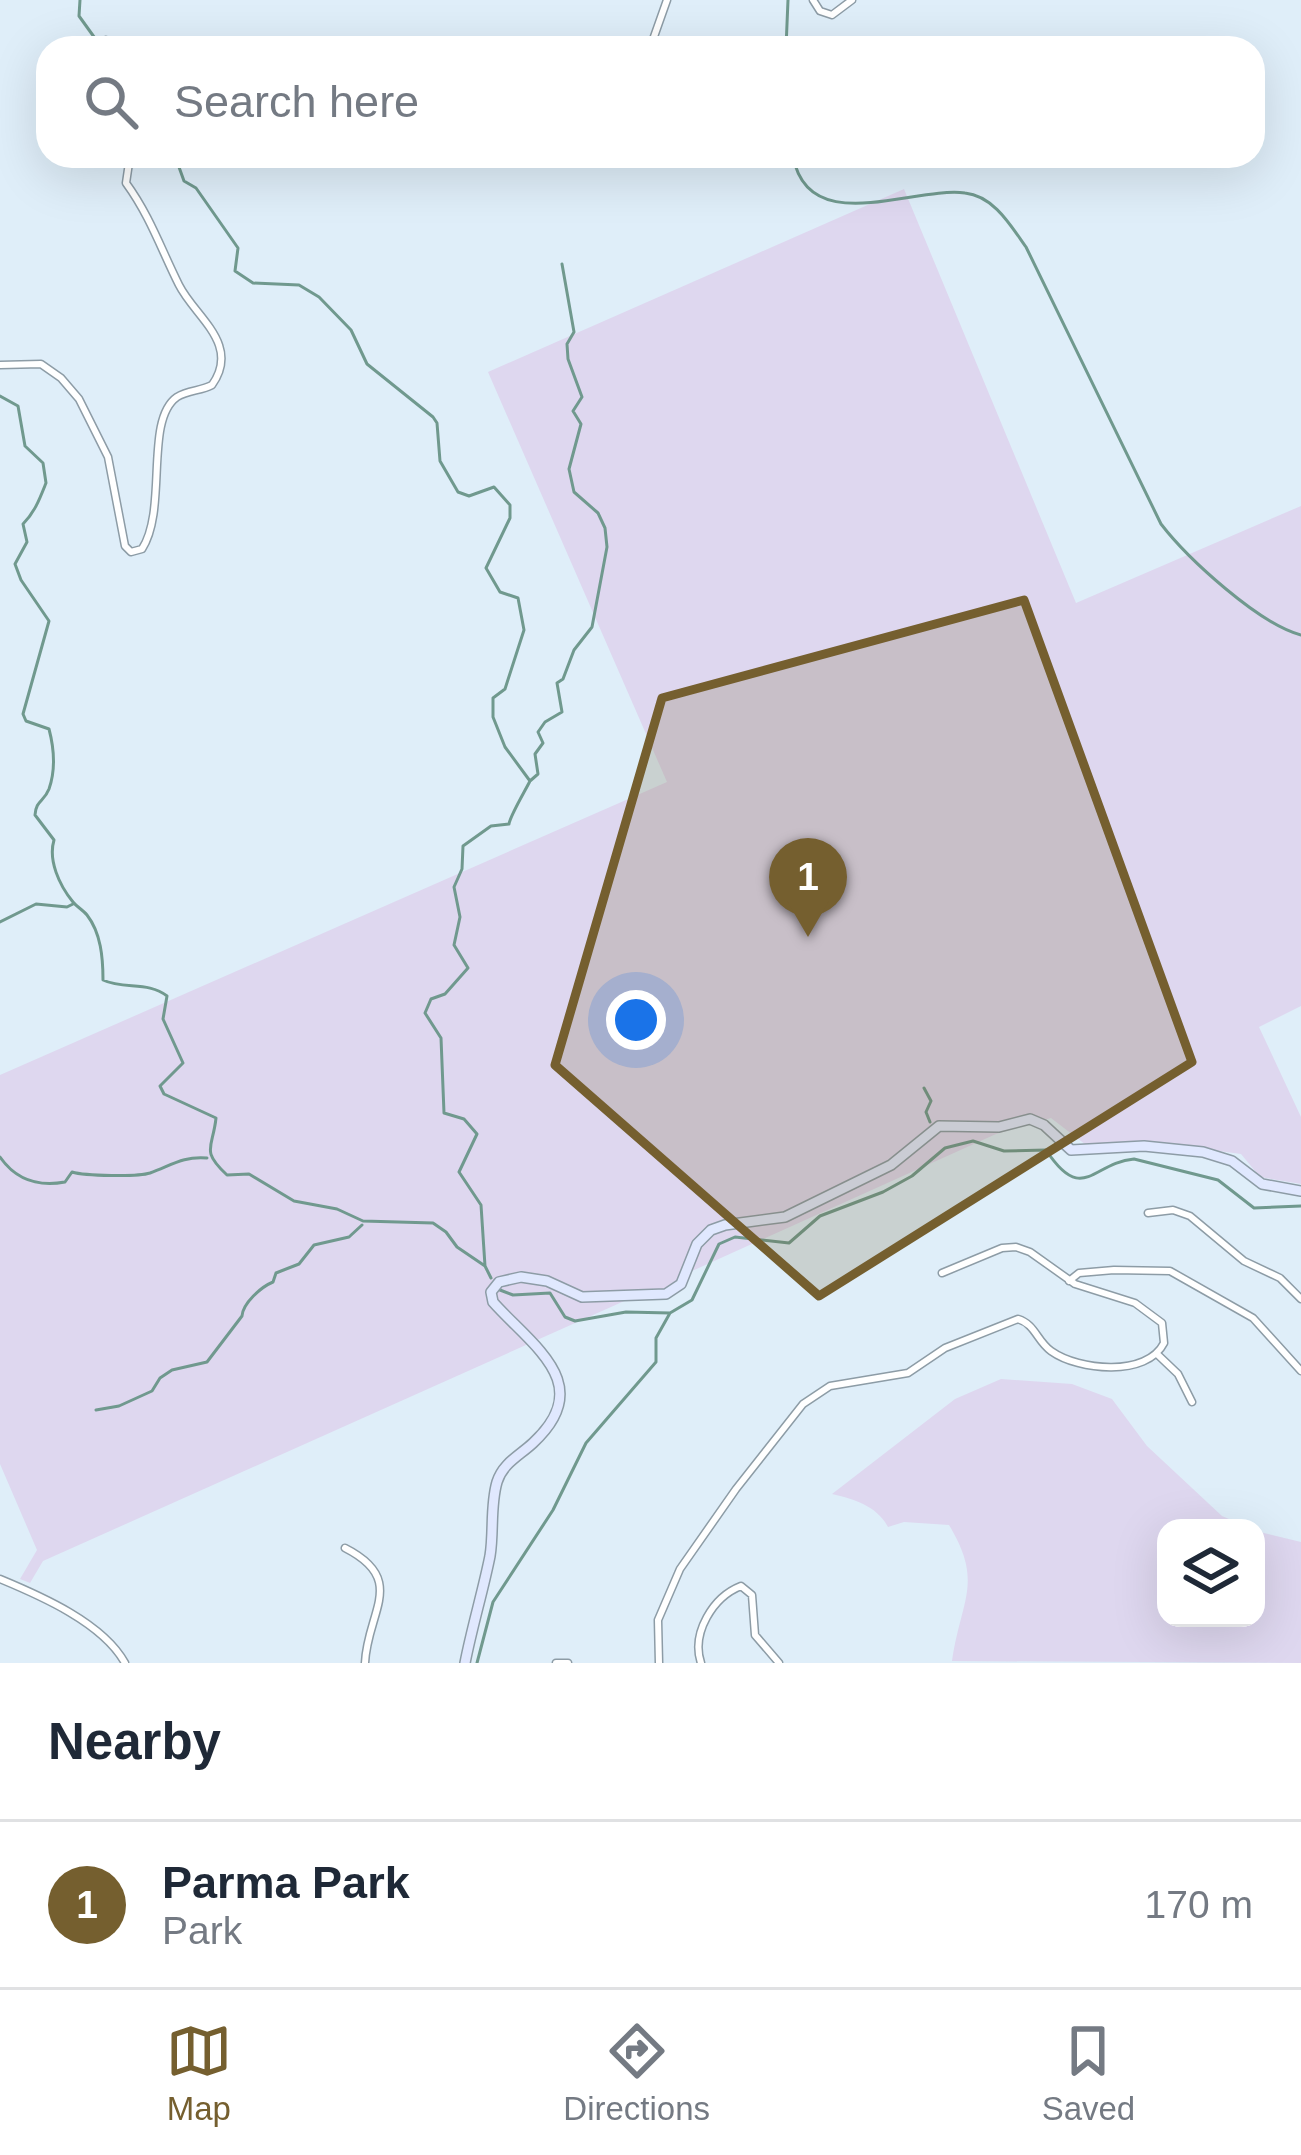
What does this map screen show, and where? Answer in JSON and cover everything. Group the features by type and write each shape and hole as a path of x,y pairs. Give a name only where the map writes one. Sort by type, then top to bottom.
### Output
{"main road":[{"path":"465,1663 489,1560 497,1482 506,1465 547,1428 562,1396 549,1362 493,1302 490,1292 497,1283 514,1277 538,1278 586,1298 666,1294 681,1284 697,1244 711,1230 785,1217 885,1168 943,1125 993,1128 1033,1120 1071,1150 1151,1146 1203,1152 1235,1162 1262,1184 1301,1191"}],"street":[{"path":"654,36 667,0"},
{"path":"813,0 829,15 852,0"},
{"path":"0,365 41,364 74,392 111,466 125,546 131,552 139,551 147,542 156,497 163,417 180,395 212,385 221,360 213,330 184,294 150,216 126,183 128,168"},
{"path":"1148,1213 1173,1210 1190,1216 1244,1261 1280,1278 1301,1299"},
{"path":"658,1663 658,1620 680,1569 736,1489 814,1395 839,1384 908,1373 945,1348 1018,1319 1029,1324 1049,1350 1071,1360 1117,1366 1157,1354 1166,1335 1157,1317 1135,1303 1069,1281 1016,1247 1002,1248 942,1273"},
{"path":"1069,1281 1079,1273 1170,1271 1259,1323 1301,1371"},
{"path":"1157,1354 1178,1374 1192,1402"},
{"path":"345,1548 370,1564 381,1586 365,1663"},
{"path":"0,1579 91,1629 117,1649 124,1663"},
{"path":"701,1663 699,1632 719,1602 741,1586 752,1595 755,1635 779,1663"},
{"path":"556,1663 568,1663"}],"highlighted area":[{"path":"1024,600 1192,1062 819,1296 555,1065 662,698"}],"shaded area":[{"path":"904,189 1076,603 1301,506 1301,1006 1259,1027 1301,1117 1301,1184 1260,1177 1241,1154 1174,1145 1090,1148 1051,1118 996,1134 681,1276 676,1288 649,1290 43,1561 30,1583 20,1579 37,1550 0,1464 0,1075 667,782 488,372"},
{"path":"1001,1379 1072,1384 1112,1399 1147,1446 1229,1519 1157,1519 1157,1627 1265,1627 1265,1533 1301,1542 1301,1663 952,1661 968,1577 949,1525 904,1522 888,1527 871,1509 832,1494 955,1399"}],"waterway":[{"path":"80,0 79,16 93,36"},
{"path":"786,36 788,0"},
{"path":"179,168 184,181 196,188 238,248 235,271 253,283 299,285 319,297 351,330 367,364 433,417 440,461 458,492 469,496 494,487 510,505 510,518 486,568 500,592 518,598 524,630 505,689 493,698 493,717 505,747 530,781 509,824 491,826 463,846 462,869 454,887 460,917 454,945 468,968 445,994 431,999 425,1013 441,1038 444,1113 464,1119 477,1134 459,1172 481,1205 485,1266"},
{"path":"798,168 803,181 819,196 840,202 965,193 993,206 1026,247 1161,524 1225,588 1265,618 1301,635"},
{"path":"530,781 538,774 535,754 543,743 538,732 562,712 557,683 592,627 607,547 598,513 574,492 569,469 581,424 573,411 582,397 568,359 567,344 574,332 562,264"},
{"path":"0,396 18,406 25,446 43,463 46,483 23,524 27,542 15,564 49,621 23,714 26,721 49,729 53,751 51,781 35,815 54,840 54,864 63,888 95,930 103,980 167,996 163,1019 183,1063 160,1086 164,1094 216,1118 211,1154 227,1175 249,1174 294,1201 337,1209 363,1221 433,1223 485,1266 491,1278"},
{"path":"0,922 36,904 73,904"},
{"path":"924,1088 931,1101 926,1112 930,1122"},
{"path":"500,1290 513,1295 550,1293 565,1317 575,1321 626,1312 670,1313 692,1300 719,1244 735,1237 789,1243 820,1216 883,1192 912,1176 945,1148 973,1141 1004,1151 1046,1150 1059,1167 1079,1178 1134,1159 1218,1180 1254,1208 1301,1206"},
{"path":"0,1157 20,1176 46,1183 65,1182 72,1172 144,1174 184,1160 207,1158"},
{"path":"96,1410 119,1406 152,1391 172,1370 207,1362 249,1301 273,1282 276,1273 299,1264 314,1245 349,1237 362,1225"},
{"path":"477,1663 493,1602 553,1510 586,1443 656,1362 656,1338 670,1313"}],"place":[{"name":"Parma Park","path":"808,937"}]}
